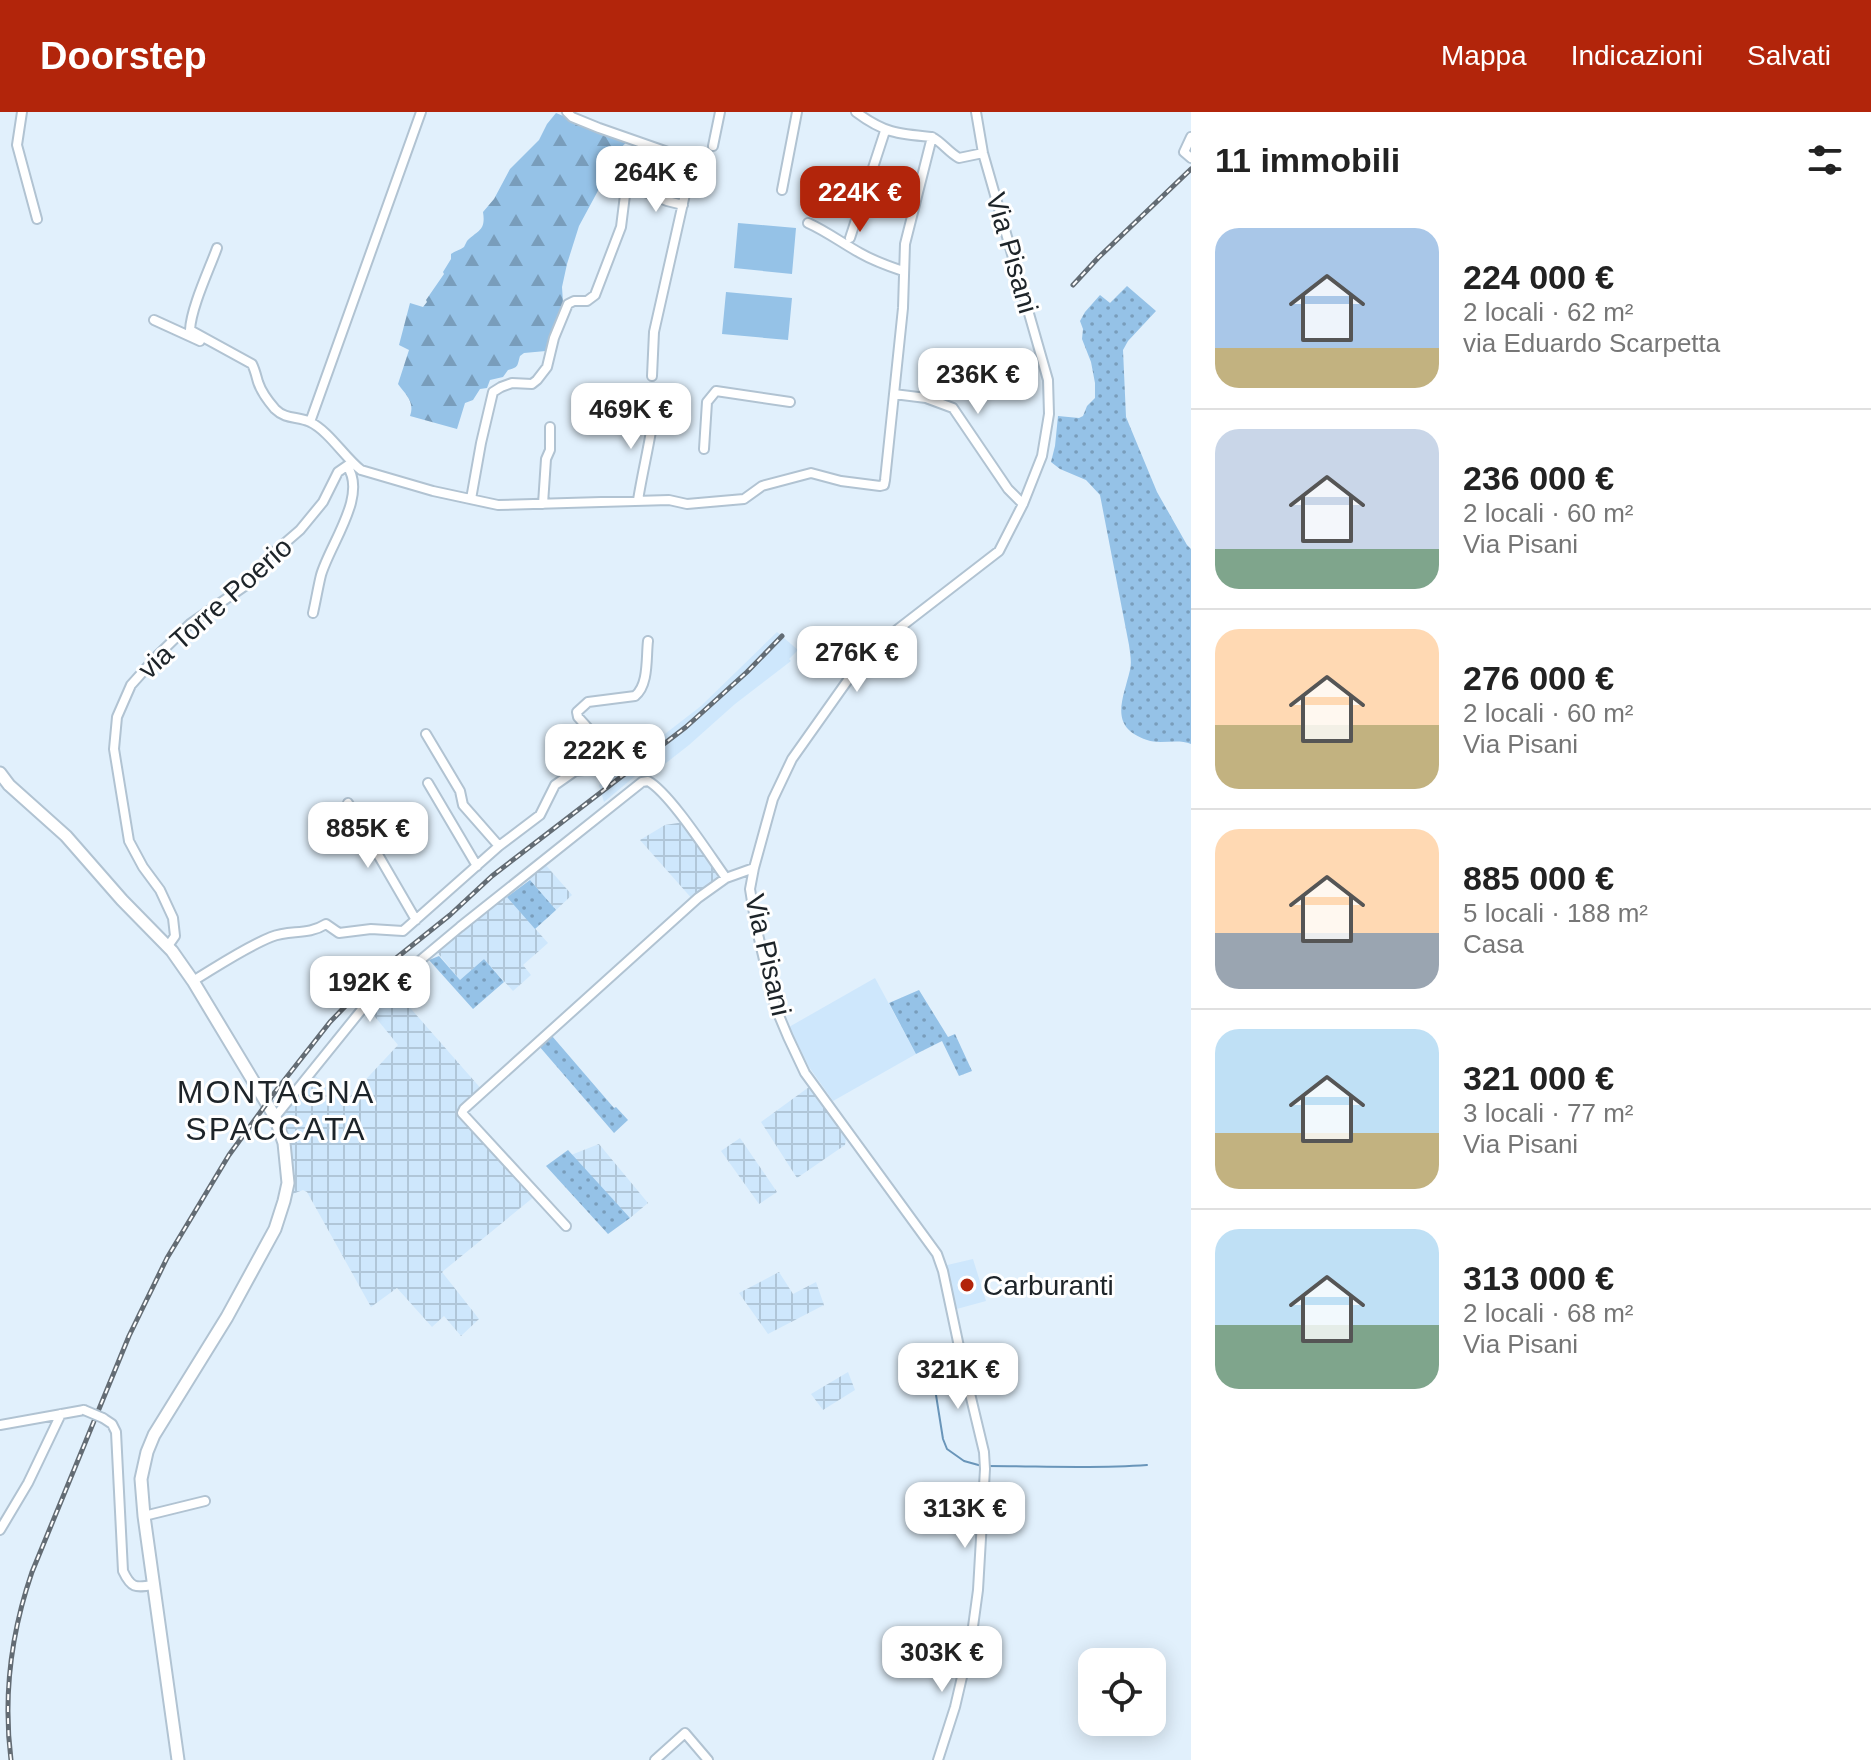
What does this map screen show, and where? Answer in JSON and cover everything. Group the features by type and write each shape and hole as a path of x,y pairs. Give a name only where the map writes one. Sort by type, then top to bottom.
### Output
{"main road":[{"path":"0,773 9,785 66,836 122,900 168,946 193,981 275,1117 284,1143 288,1183 275,1229 227,1317 154,1435 141,1479 178,1760"}],"street":[{"path":"22,112 17,145 37,219"},
{"path":"310,422 421,112"},
{"path":"567,112 599,128 702,164"},
{"path":"713,146 720,112"},
{"path":"782,190 797,112"},
{"path":"856,112 885,131 932,137 959,158 983,153"},
{"name":"Via Pisani","path":"938,1760 955,1707 972,1634 978,1593 985,1464 937,1254 805,1073 775,1006 750,889 773,799 792,759 867,653 999,551 1023,504 1042,456 1049,414 1048,380 983,153 976,112"},
{"path":"850,238 885,131"},
{"path":"349,464 387,478 498,505 600,500 669,500 687,504 744,499 762,486 811,473 841,481 884,485 903,308 905,244 932,137"},
{"path":"1187,155 1191,137"},
{"path":"652,376 654,332 690,172 690,159"},
{"path":"471,499 493,392 512,383 532,384 537,380 550,359 554,338 568,304 587,301 595,295 621,227 626,187 683,205"},
{"path":"808,223 859,253 903,271"},
{"path":"217,248 190,330 252,364 258,384 276,410 293,419 310,422 345,452 352,473 354,491 322,574 313,613"},
{"path":"154,320 214,348 256,374"},
{"path":"704,449 707,402 716,391 790,402"},
{"path":"894,394 926,398 953,408 1008,489 1023,504"},
{"path":"638,500 655,406"},
{"path":"543,504 550,427"},
{"name":"via Torre Poerio","path":"168,946 175,936 173,918 160,890 129,841 114,749 117,717 131,685 158,655 190,624 249,583 270,556 316,512 335,477 349,464"},
{"path":"193,981 281,933 306,933 326,924 339,933 371,929 403,931 499,846 540,815 555,785 575,771 616,764 614,757 578,717 577,712 588,702 635,696 640,692 648,641"},
{"path":"426,734 460,791 463,805 499,846"},
{"path":"275,1117 363,1008 642,782 648,781 657,787 726,878"},
{"path":"428,783 477,866"},
{"path":"348,803 416,920"},
{"path":"566,1226 462,1113 464,1109 698,898 726,878 754,868"},
{"path":"0,1425 84,1410 112,1424 116,1432 123,1571 132,1585 153,1585"},
{"path":"0,1530 28,1483 61,1414"},
{"path":"144,1516 205,1501"},
{"path":"655,1760 685,1733 708,1760"}],"shaded area":[{"path":"777,632 798,650 789,659 791,661 652,774 646,767 604,802 599,785 701,706"},
{"path":"684,822 724,877 694,901 640,840 665,825"},
{"path":"544,863 572,895 556,910 527,877"},
{"path":"501,890 548,943 523,965 531,975 513,991 484,959 460,980 432,946"},
{"path":"875,978 916,1054 833,1101 809,1067 789,1027"},
{"path":"391,986 483,1091 463,1108 535,1196 442,1272 479,1319 461,1336 444,1316 432,1327 397,1288 371,1307 307,1192 303,1190 290,1195 292,1163 279,1117 314,1074 342,1105 398,1045 367,1007"},
{"path":"809,1087 846,1138 845,1145 797,1178 761,1122"},
{"path":"740,1138 777,1192 759,1204 721,1151"},
{"path":"599,1144 648,1203 630,1218 571,1155"},
{"path":"973,1259 986,1301 953,1310 943,1266"},
{"path":"779,1272 793,1294 816,1282 824,1305 768,1334 739,1293"},
{"path":"848,1372 855,1390 823,1410 811,1394"}],"green space":[{"path":"556,113 627,142 617,153 615,168 601,179 600,187 579,226 562,287 563,303 546,351 524,353 516,367 508,370 503,377 490,380 487,388 480,389 473,400 465,403 457,429 410,416 411,403 398,384 409,350 399,345 410,303 423,307 427,302 444,274 451,254 464,247 480,230 483,212 494,199 510,169 539,140"},
{"path":"738,223 796,228 792,274 734,268"},
{"path":"1127,286 1156,311 1123,350 1126,417 1157,492 1191,549 1191,744 1147,740 1127,728 1123,720 1122,702 1131,658 1100,495 1086,480 1051,462 1058,416 1079,418 1095,398 1091,362 1082,339 1080,321 1100,295 1110,303"},
{"path":"726,292 792,298 788,340 722,334"},
{"path":"530,880 556,910 535,929 507,897"},
{"path":"439,956 460,980 484,959 504,982 473,1009 429,960"},
{"path":"919,990 948,1037 955,1034 972,1071 959,1076 942,1041 916,1054 889,1003"},
{"path":"550,1036 628,1120 614,1133 539,1046"},
{"path":"568,1150 630,1218 608,1234 546,1166"}],"waterway":[{"path":"928,1385 936,1395 947,1449 964,1461 982,1466"},
{"path":"988,1466 1147,1465"}],"railway":[{"path":"1073,285 1191,169"},
{"path":"11,1760 8,1712 11,1665 19,1618 32,1572 129,1336 167,1258 229,1155 330,1022 361,990 492,876 686,727 782,636"}],"place":[{"name":"Carburanti","path":"967,1285"}],"district":[{"name":"MONTAGNA SPACCATA","path":"276,1110"}]}
